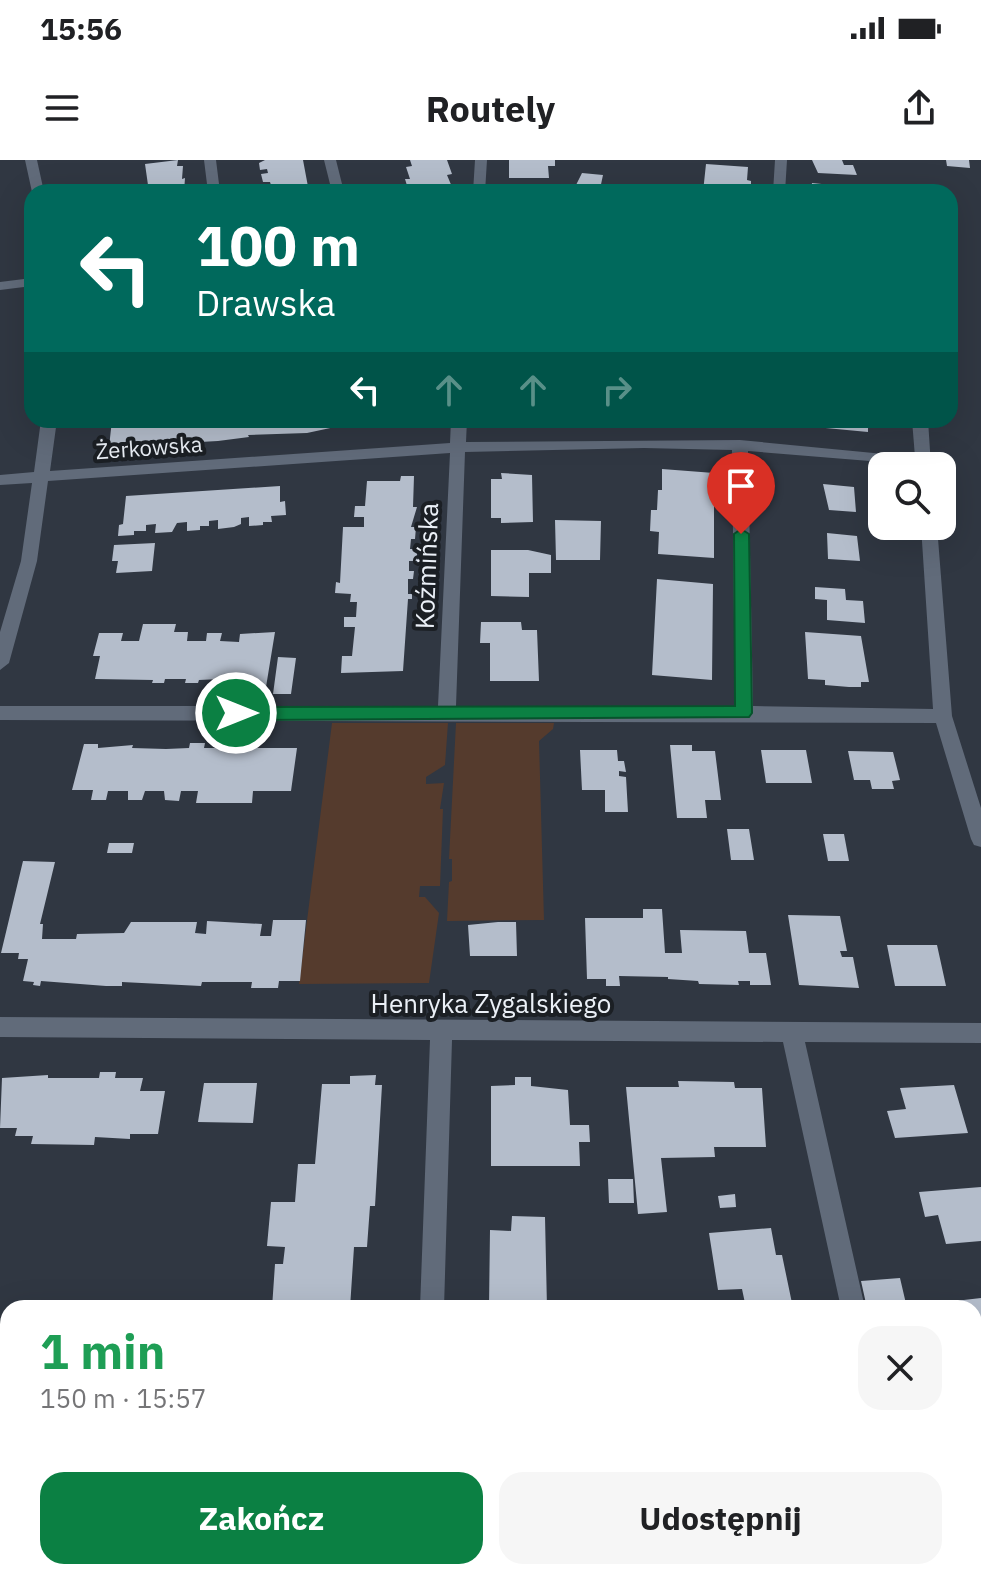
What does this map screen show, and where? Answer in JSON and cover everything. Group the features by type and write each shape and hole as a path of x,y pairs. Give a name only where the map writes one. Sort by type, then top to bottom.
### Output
{"street":[{"path":"31,160 36,184"},
{"path":"210,160 213,184"},
{"path":"330,160 336,184"},
{"path":"480,184 481,160"},
{"path":"780,184 781,160"},
{"path":"0,286 24,283"},
{"path":"0,663 29,561 48,428"},
{"name":"Koźmińska","path":"447,713 458,428"},
{"path":"921,428 922,452"},
{"name":"Żerkowska","path":"0,480 457,446 561,443 740,445 868,459"},
{"path":"740,445 744,713"},
{"path":"930,540 943,716 981,839"},
{"path":"0,713 943,716"},
{"name":"Henryka Zygalskiego","path":"0,1027 981,1033"},
{"path":"791,1030 851,1300"},
{"path":"432,1300 441,1032"}],"shaded area":[{"path":"332,723 448,723 445,765 426,777 426,784 444,783 440,809 443,809 440,886 420,886 419,897 425,897 439,913 429,983 299,984"},
{"path":"456,723 554,723 553,729 539,741 544,920 447,921 449,882 452,881 452,859 449,859"}],"building":[{"path":"178,160 177,166 183,166 185,184 148,184 145,164"},
{"path":"265,160 303,160 308,184 263,182 261,174 268,173 267,169 260,170 259,163"},
{"path":"410,160 447,160 452,174 447,175 451,184 407,184 405,179 410,179 406,167 412,166"},
{"path":"509,160 555,160 555,166 548,166 549,178 509,178"},
{"path":"812,160 842,160 844,165 853,165 857,175 818,173"},
{"path":"946,160 969,160 970,168 947,166"},
{"path":"706,164 748,167 747,180 751,184 704,184"},
{"path":"582,173 603,175 601,184 576,184"},
{"path":"111,428 330,428 307,433 248,435 218,441 109,447"},
{"path":"826,428 868,428 868,432"},
{"path":"662,469 714,473 714,558 658,554 659,532 650,531 651,510 657,510 658,490 662,490"},
{"path":"501,473 532,475 533,522 501,523 501,518 491,518 491,479 502,479"},
{"path":"401,476 414,476 413,507 417,507 411,527 416,527 415,539 411,539 410,549 417,549 417,561 409,561 409,571 414,571 413,579 408,579 408,594 412,594 412,599 408,599 403,671 341,673 342,656 352,656 355,627 344,627 344,617 356,617 357,602 350,602 351,594 335,593 336,582 340,583 343,527 364,527 364,517 354,517 355,506 365,506 367,481 400,481"},
{"path":"823,484 854,487 856,512 829,510"},
{"path":"280,486 280,502 285,501 286,515 271,516 272,522 263,522 263,525 249,526 249,517 241,518 241,524 234,527 218,529 218,520 209,521 209,526 200,526 200,530 187,531 187,522 177,523 172,532 155,533 156,524 146,525 146,531 134,531 134,535 118,536 119,525 123,524 126,496"},
{"path":"555,520 601,521 600,560 556,560"},
{"path":"827,533 857,536 860,561 828,559"},
{"path":"155,543 152,571 116,573 118,561 112,561 114,545"},
{"path":"491,550 528,550 551,555 551,573 529,573 529,597 491,596"},
{"path":"657,579 713,584 712,680 652,675"},
{"path":"815,587 845,589 846,600 863,601 865,623 827,620 827,600 815,599"},
{"path":"481,622 521,622 522,630 537,630 539,681 490,681 490,643 480,643"},
{"path":"143,624 176,624 174,632 188,632 187,641 206,641 207,633 222,633 220,641 239,642 240,634 275,632 266,687 219,687 221,679 185,683 186,679 165,679 164,683 152,683 153,680 95,679 100,656 93,656 99,633 123,633 121,641 139,641"},
{"path":"805,632 861,636 869,682 861,682 861,687 849,687 825,685 825,680 808,679"},
{"path":"278,657 296,658 291,694 273,694"},
{"path":"190,743 205,743 204,748 224,748 225,743 240,743 240,748 297,748 291,791 253,791 252,803 196,803 198,791 181,791 179,801 165,800 164,791 145,791 142,800 128,800 128,791 108,791 106,800 91,800 93,790 72,790 84,744 98,744 98,748 133,745 132,748 166,749 189,748"},
{"path":"670,745 692,745 692,751 715,751 721,800 705,800 707,818 677,818"},
{"path":"580,750 617,750 618,761 624,761 626,772 619,771 619,776 626,777 628,812 605,812 605,790 582,790"},
{"path":"761,750 806,750 812,783 766,783"},
{"path":"848,751 893,752 900,780 892,781 894,789 872,789 870,780 854,780"},
{"path":"727,829 749,829 754,860 731,860"},
{"path":"823,834 844,834 849,861 828,861"},
{"path":"109,843 134,843 132,853 107,853"},
{"path":"23,861 55,862 40,924 43,924 42,939 76,939 77,934 124,933 131,922 197,922 195,933 206,934 207,921 262,924 260,936 271,936 273,920 306,920 300,981 279,981 278,988 251,988 252,982 202,982 201,986 122,982 122,986 106,986 41,981 40,986 23,981 28,959 18,959 19,953 1,953"},
{"path":"643,909 662,909 665,953 682,953 680,930 746,931 749,953 766,953 771,985 750,985 750,981 738,981 739,985 699,984 698,981 668,977 619,976 620,986 606,986 606,979 587,979 585,918 643,918"},
{"path":"788,915 840,916 847,951 840,951 842,957 853,957 859,988 799,985"},
{"path":"516,922 517,956 470,956 468,925"},
{"path":"887,945 937,945 946,986 895,986"},
{"path":"100,1072 116,1072 115,1078 143,1078 140,1091 165,1091 158,1134 130,1134 130,1139 95,1137 94,1145 31,1144 33,1136 15,1136 17,1128 0,1128 2,1078 48,1075 48,1078 99,1078"},
{"path":"376,1075 375,1085 382,1085 375,1206 370,1206 367,1247 354,1247 351,1300 273,1300 275,1264 283,1264 285,1247 267,1246 271,1202 295,1202 298,1164 315,1164 322,1084 350,1084 350,1076"},
{"path":"515,1077 531,1077 531,1086 568,1090 570,1125 589,1125 590,1142 579,1142 580,1166 491,1166 491,1086 515,1085"},
{"path":"678,1081 734,1082 735,1088 762,1088 766,1147 714,1147 715,1157 661,1158 667,1212 638,1214 626,1087 679,1087"},
{"path":"204,1083 257,1083 253,1123 198,1122"},
{"path":"954,1085 968,1133 895,1138 887,1111 906,1109 900,1088"},
{"path":"608,1179 633,1179 634,1203 609,1203"},
{"path":"981,1187 981,1241 946,1244 938,1215 925,1217 919,1192"},
{"path":"735,1194 736,1207 720,1208 718,1196"},
{"path":"512,1216 545,1217 547,1300 489,1300 490,1230 511,1231"},
{"path":"771,1228 776,1255 782,1255 791,1300 744,1300 742,1289 718,1290 709,1233"},
{"path":"900,1278 905,1300 865,1300 861,1281"}],"route":[{"path":"236,713 744,713 741,534"}]}
